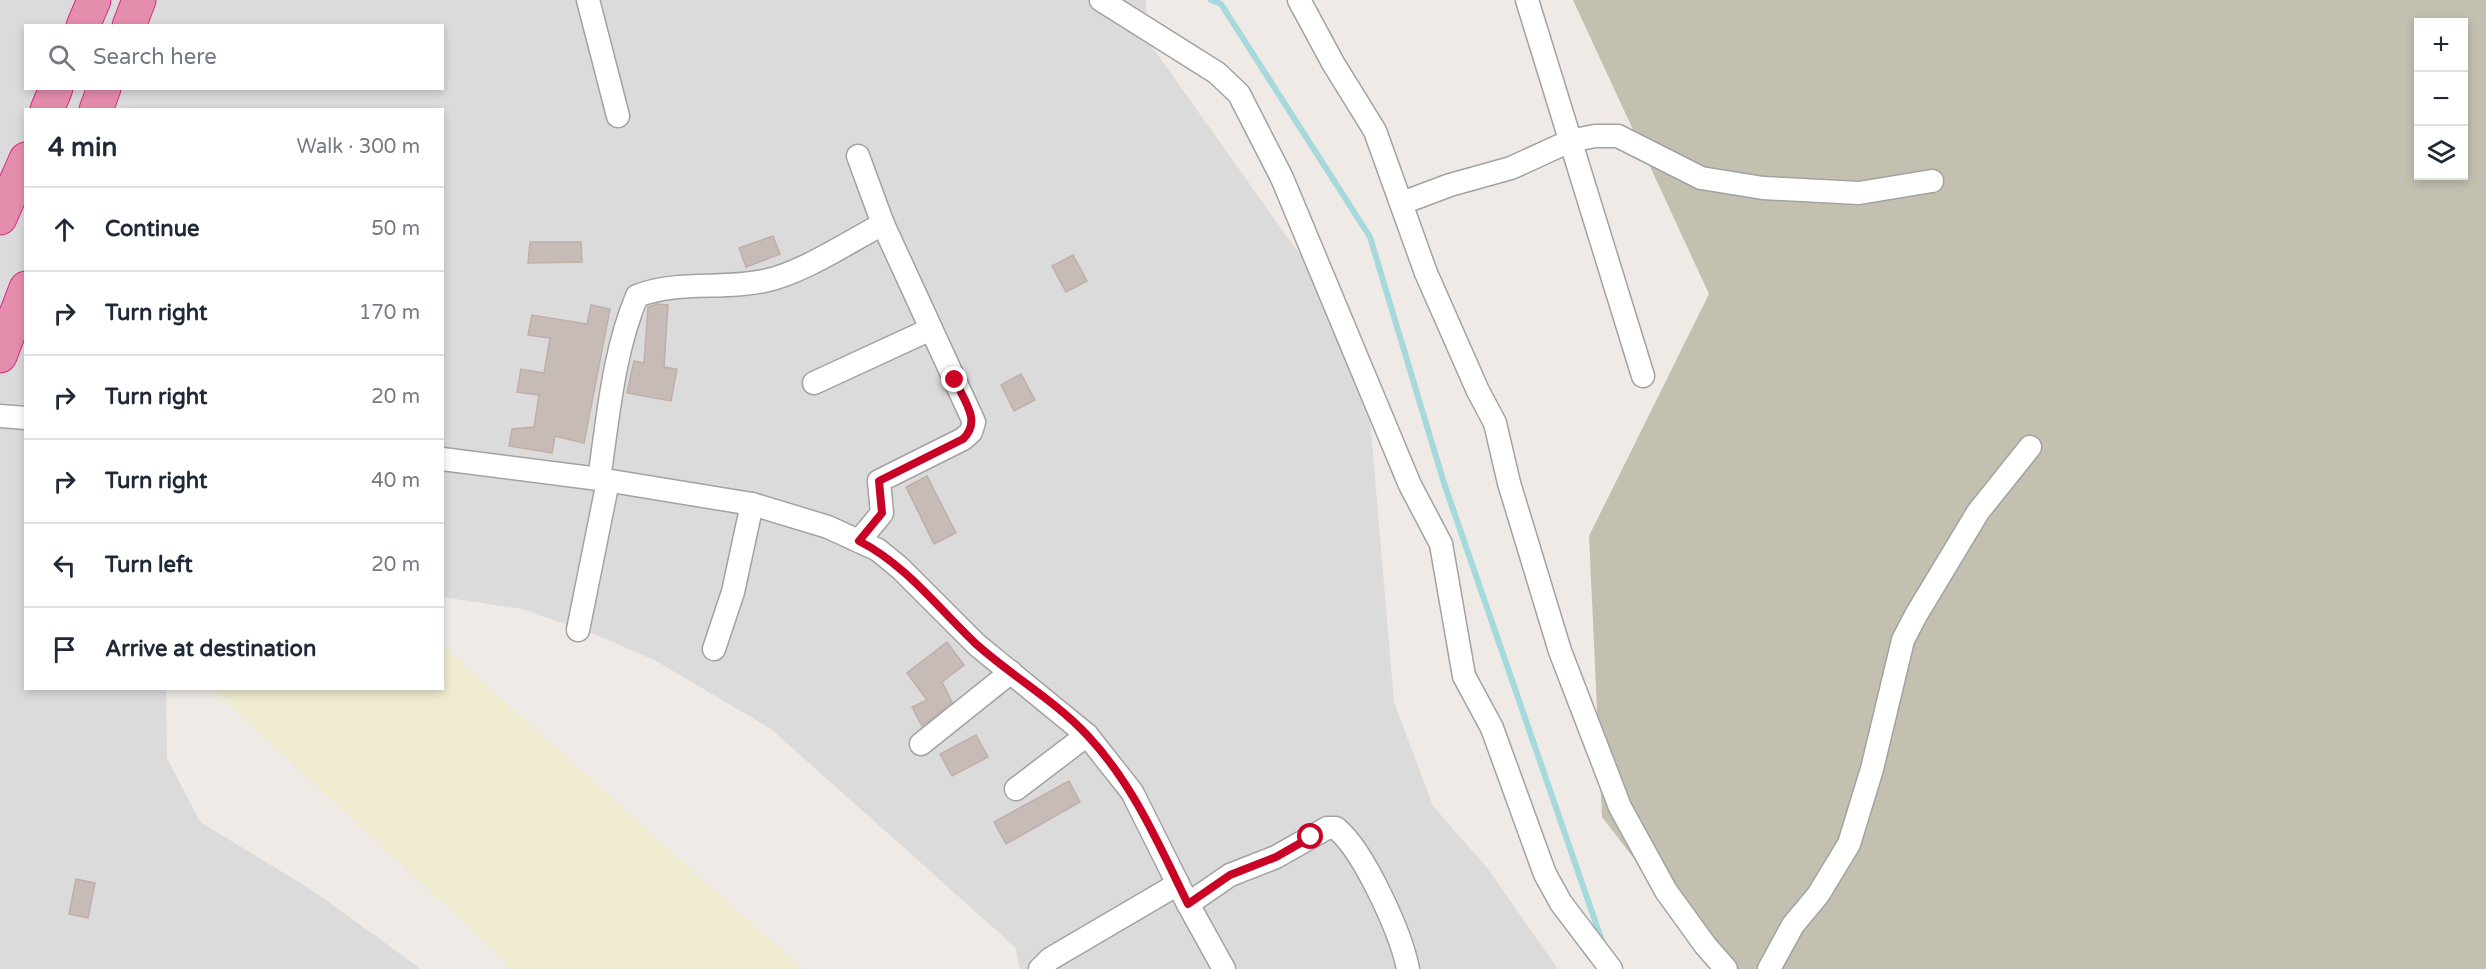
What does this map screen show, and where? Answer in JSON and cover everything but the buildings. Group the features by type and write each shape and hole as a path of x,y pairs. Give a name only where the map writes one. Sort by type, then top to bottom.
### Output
{"highway":[{"path":"84,24 94,0"},
{"path":"130,24 139,0"},
{"path":"48,108 55,90"},
{"path":"97,108 103,90"},
{"path":"0,218 24,164"},
{"path":"0,356 24,293"}],"street":[{"path":"588,0 618,116"},
{"path":"1101,0 1217,74 1239,94 1282,178 1401,465 1441,544 1464,676 1492,728 1545,874 1561,903 1611,969"},
{"path":"1299,0 1333,63 1375,131 1426,273 1478,391 1495,423 1509,483 1560,651 1620,807 1666,891 1705,945 1726,969"},
{"path":"1527,0 1642,376"},
{"path":"1402,203 1450,185 1511,168 1569,141 1618,136 1642,146 1678,169 1701,178 1762,188 1859,193 1932,181"},
{"path":"858,156 883,224 974,422 971,432 963,439 879,481 882,513 859,541"},
{"path":"578,630 603,480 610,405 628,317 637,296 663,287 764,281 794,270 883,224"},
{"path":"814,383 931,329"},
{"path":"0,416 24,418"},
{"path":"1769,969 1793,925 1818,895 1849,843 1872,769 1903,640 1978,512 2030,447"},
{"path":"444,459 603,480 752,504 828,527 878,550 900,568 977,645 1087,735 1132,792 1224,969"},
{"path":"714,649 734,592 752,504"},
{"path":"921,744 1011,672"},
{"path":"1016,789 1087,735"},
{"path":"1040,969 1050,959 1183,894 1251,865 1276,857 1327,828 1336,828 1355,852 1395,922 1408,969"}],"shaded area":[{"path":"0,0 1146,0 1148,41 1320,283 1349,346 1370,419 1394,702 1433,806 1488,869 1558,969 1020,969 1015,947 771,729 656,661 599,636 522,609 444,597 444,108 24,108 24,690 166,690 167,758 200,822 312,890 421,969 0,969"},
{"path":"1573,0 2486,0 2486,969 1719,969 1602,817 1589,536 1709,294"},
{"path":"444,647 803,969 505,969 506,962 213,690 444,690"}],"waterway":[{"path":"1211,0 1221,4 1370,237 1444,483 1603,944"}],"route":[{"path":"955,380 974,422 971,432 963,439 879,481 882,513 859,541 878,550 900,568 977,645 1087,735 1132,792 1188,904 1230,875 1276,857 1311,837"}]}
